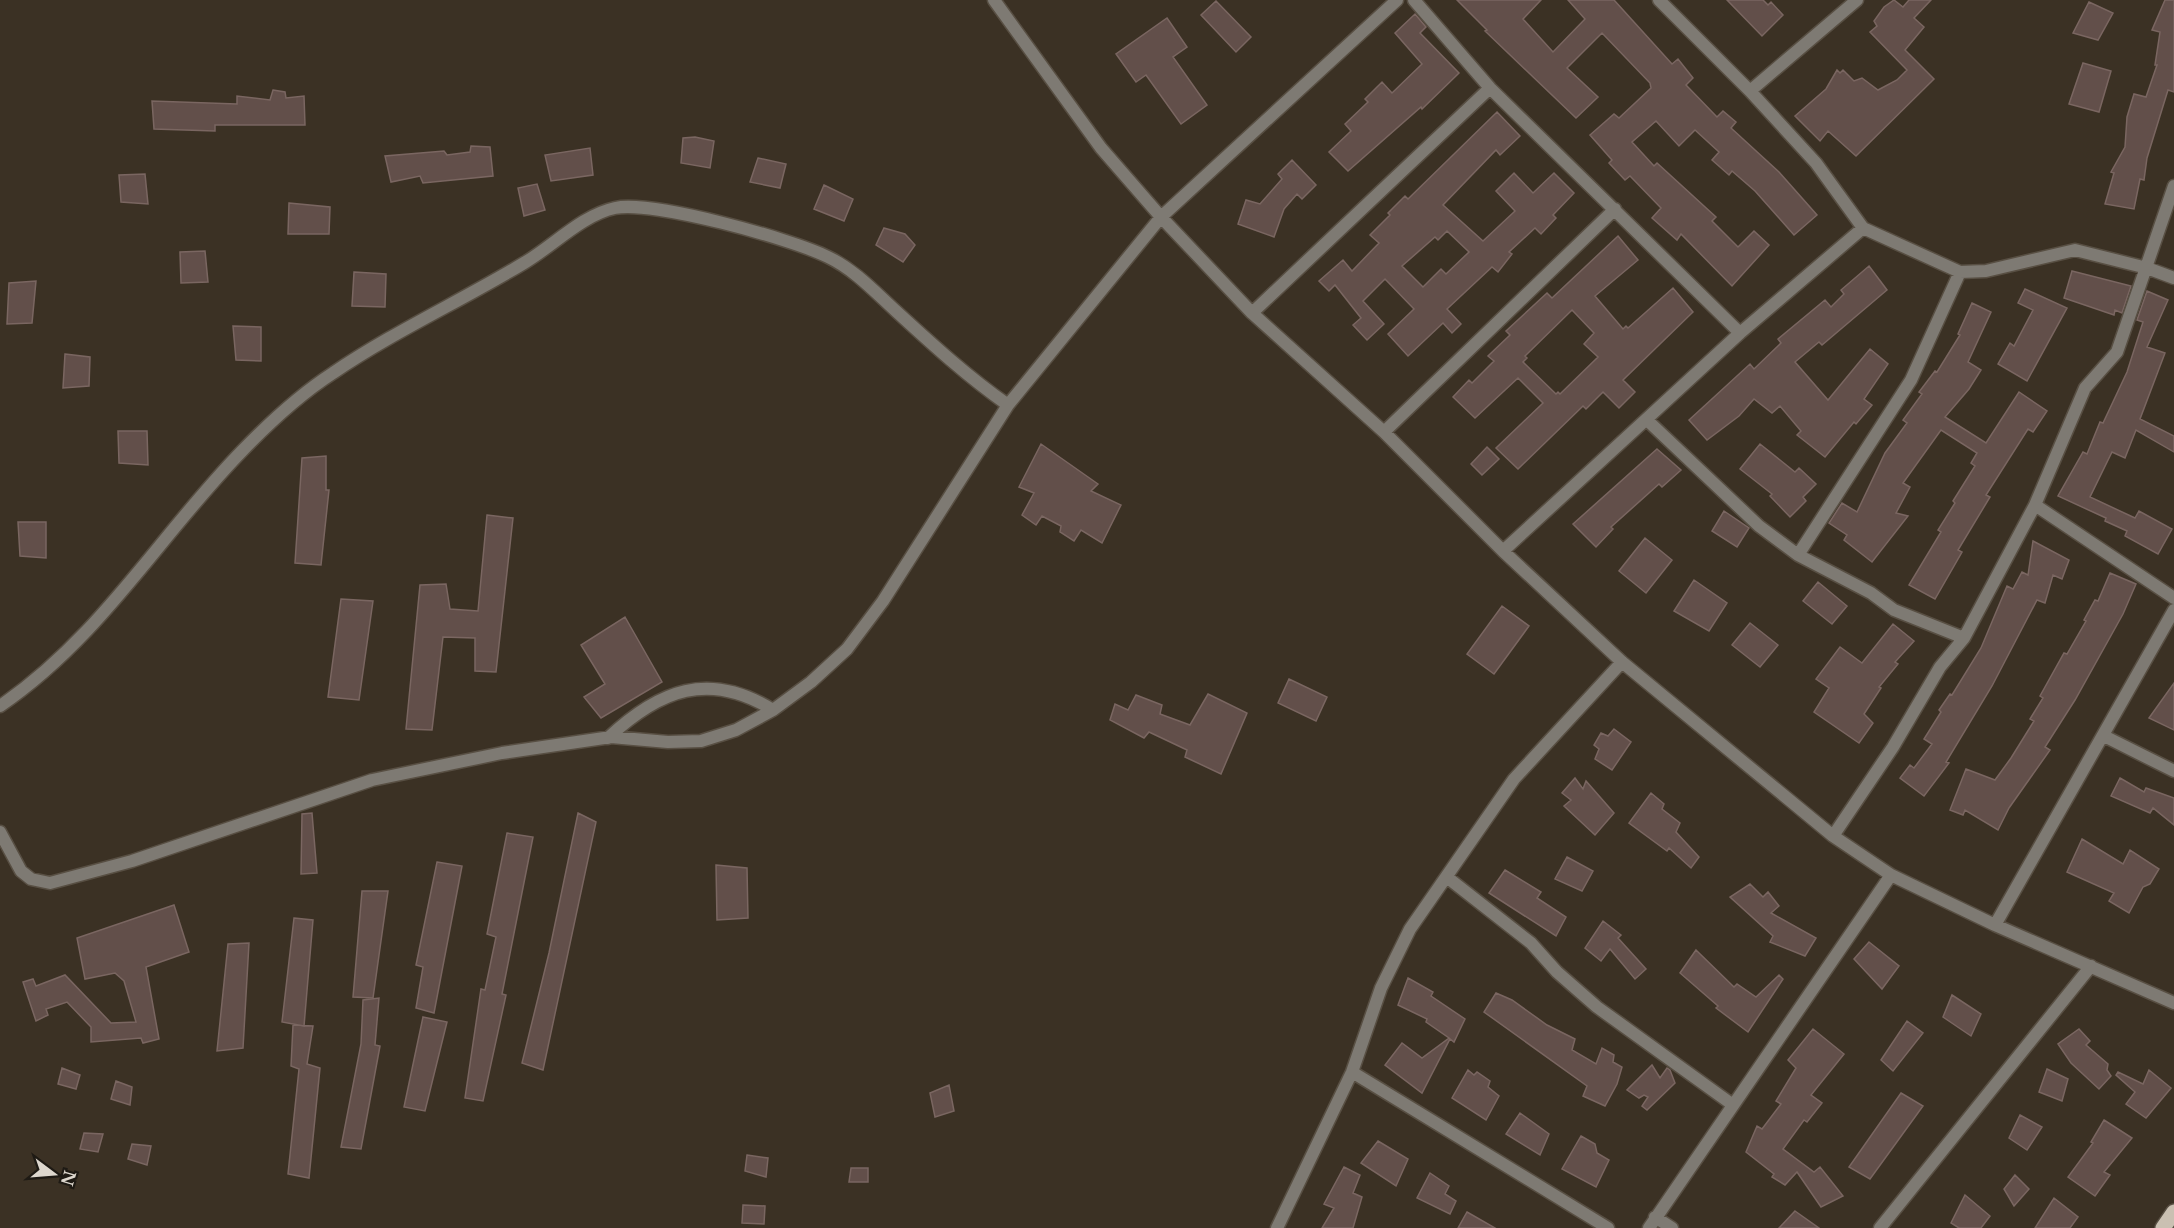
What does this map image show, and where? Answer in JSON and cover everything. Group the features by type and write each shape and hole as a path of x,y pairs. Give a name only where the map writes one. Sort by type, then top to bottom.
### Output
{"main road":[{"path":"2163,1228 2174,1212"}],"street":[{"path":"994,0 1101,148 1161,217 1252,313 1384,432 1503,551 1622,662 1833,836 1891,875 1995,925 2174,1003"},
{"path":"0,832 21,872 31,879 50,883 132,861 372,780 502,753 608,738 701,741 736,730 773,710 810,682 847,649 883,601 1008,405 1161,217 1397,0"},
{"path":"1414,0 1490,88 1740,333"},
{"path":"1659,0 1750,91 1816,163 1863,228 1960,272 1986,271 2075,250 2147,268 2174,278"},
{"path":"1750,91 1857,0"},
{"path":"1252,313 1490,88"},
{"path":"1833,836 1893,747 1940,667 1964,638 2035,505 2085,387 2117,352 2174,186"},
{"path":"0,706 57,661 116,602 240,454 282,412 333,373 527,262 596,215 612,208 629,206 677,214 769,236 828,257 861,278 972,380 1008,405"},
{"path":"1384,432 1615,209"},
{"path":"1503,551 1740,333 1863,228"},
{"path":"1798,555 1911,380 1960,272"},
{"path":"1647,420 1759,526 1798,555 1871,593 1894,610 1964,638"},
{"path":"2035,505 2174,598"},
{"path":"1995,925 2174,610"},
{"path":"1277,1228 1352,1072 1381,988 1410,929 1448,878 1514,779 1622,662"},
{"path":"608,738 657,700 686,689 717,688 742,694 773,710"},
{"path":"2104,736 2174,771"},
{"path":"1672,1228 1652,1223 1891,875"},
{"path":"1448,878 1531,943 1557,972 1597,1007 1733,1105"},
{"path":"1880,1228 2091,966"},
{"path":"1352,1072 1608,1228"}],"building":[{"path":"1457,0 1541,0 1523,19 1553,52 1585,19 1568,0 1614,0 1672,64 1678,59 1693,78 1686,85 1717,117 1723,111 1736,122 1731,128 1779,172 1817,215 1794,235 1755,191 1732,171 1729,175 1712,160 1719,152 1695,130 1679,146 1656,121 1632,142 1654,166 1657,163 1716,217 1712,221 1738,247 1754,231 1769,245 1732,286 1681,234 1677,240 1652,218 1661,208 1630,176 1625,180 1609,163 1612,160 1590,135 1614,114 1619,118 1651,88 1650,83 1602,33 1567,68 1598,97 1576,118 1485,31 1487,30"},
{"path":"1727,0 1763,0 1768,5 1771,2 1783,15 1762,36"},
{"path":"1894,0 1903,7 1909,0 1931,0 1914,18 1924,27 1905,50 1934,79 1856,156 1828,131 1820,141 1795,116 1826,89 1837,70 1840,73 1843,70 1854,81 1862,78 1878,90 1897,80 1907,70 1870,32 1877,26 1874,21 1884,7"},
{"path":"2165,0 2174,0 2174,92 2168,90 2147,158 2144,180 2140,179 2134,209 2105,204 2114,173 2111,172 2125,147 2127,117 2134,94 2146,97 2157,65 2155,65 2160,32 2152,30"},
{"path":"1216,1 1251,37 1236,52 1201,15"},
{"path":"2089,2 2113,13 2098,40 2073,33"},
{"path":"1415,14 1426,27 1420,33 1459,73 1422,109 1421,107 1348,171 1329,152 1351,131 1345,124 1368,102 1365,99 1382,82 1392,93 1422,64 1395,33"},
{"path":"1167,18 1187,47 1173,57 1207,105 1181,124 1146,75 1136,82 1116,54"},
{"path":"2083,63 2111,71 2099,112 2069,104"},
{"path":"273,90 285,92 286,98 304,96 305,125 215,125 215,131 154,129 152,101 237,104 237,96 270,100"},
{"path":"1497,112 1520,136 1500,155 1496,150 1443,205 1483,241 1515,211 1496,191 1514,173 1533,193 1554,173 1574,193 1553,215 1556,218 1541,234 1535,228 1509,252 1512,254 1498,272 1492,267 1447,309 1461,324 1452,333 1443,323 1408,356 1388,334 1414,309 1385,279 1363,301 1384,324 1367,340 1353,325 1361,318 1335,285 1329,291 1319,281 1343,260 1352,271 1379,243 1370,235 1405,196 1408,199","holes":["1447,231 1469,252 1446,274 1441,269 1423,287 1402,266 1435,237 1438,240"]},
{"path":"695,137 714,141 710,168 681,163 683,138"},
{"path":"471,146 490,147 493,176 423,183 420,176 391,182 385,156 444,151 447,155 470,152"},
{"path":"590,148 593,175 551,181 545,155"},
{"path":"758,158 786,164 780,188 750,182"},
{"path":"1292,160 1316,185 1302,199 1297,194 1284,209 1274,237 1238,224 1246,200 1260,204 1282,179 1278,174"},
{"path":"145,174 148,204 121,202 119,175"},
{"path":"537,184 545,210 524,216 518,188"},
{"path":"824,185 853,199 844,221 814,209"},
{"path":"289,203 330,207 329,234 288,234"},
{"path":"884,228 905,234 915,245 903,262 876,245"},
{"path":"1618,236 1638,260 1595,296 1623,329 1626,326 1628,328 1673,288 1693,312 1623,380 1635,392 1619,408 1603,392 1586,409 1583,406 1518,469 1496,448 1543,403 1518,378 1475,418 1453,397 1469,380 1472,383 1494,361 1488,356 1510,335 1506,331 1547,293 1552,298","holes":["1572,310 1594,333 1584,344 1598,357 1560,394 1558,392 1556,394 1523,362 1527,358 1525,356"]},
{"path":"205,251 208,282 181,283 180,252"},
{"path":"1869,266 1887,290 1822,345 1819,342 1795,362 1828,400 1870,349 1888,364 1864,399 1872,405 1856,424 1854,422 1825,457 1797,435 1801,431 1780,406 1772,413 1754,399 1739,416 1707,440 1689,420 1750,364 1754,369 1781,343 1778,339 1825,300 1831,307 1844,294 1841,290"},
{"path":"2072,271 2131,286 2122,313 2115,310 2114,315 2064,298"},
{"path":"354,272 386,274 385,307 352,306"},
{"path":"36,281 32,323 7,324 9,283"},
{"path":"2025,289 2067,308 2027,381 1998,364 2010,343 2014,346 2033,310 2018,303"},
{"path":"2147,291 2168,300 2147,347 2165,353 2140,419 2174,436 2174,452 2136,430 2125,458 2112,452 2090,497 2135,518 2139,511 2172,529 2158,554 2125,536 2127,531 2105,521 2106,518 2058,496 2083,452 2087,454 2100,422 2103,423 2127,372 2143,322 2137,320"},
{"path":"1972,303 1991,312 1968,362 1981,370 1969,389 1945,417 1986,443 2019,392 2047,411 2033,432 2028,429 1986,495 1990,497 1958,550 1962,552 1935,599 1909,585 1941,532 1938,530 1975,466 1971,463 1977,453 1941,430 1903,483 1910,487 1896,513 1908,516 1872,562 1844,540 1847,535 1829,523 1842,503 1857,512 1885,453 1907,423 1903,420 1922,394 1919,392 1935,371 1937,372 1960,335 1958,334"},
{"path":"233,326 261,327 261,361 236,360"},
{"path":"65,354 90,357 89,386 63,388"},
{"path":"118,431 147,431 148,465 119,463"},
{"path":"1041,444 1098,484 1091,491 1121,505 1102,543 1081,530 1074,541 1060,532 1061,526 1042,516 1036,525 1022,515 1034,493 1019,487"},
{"path":"1760,444 1795,472 1799,468 1816,484 1803,497 1806,501 1790,517 1770,496 1772,494 1740,469"},
{"path":"1487,447 1499,459 1482,475 1471,464"},
{"path":"1657,449 1681,470 1662,487 1659,484 1611,527 1613,529 1596,547 1573,524"},
{"path":"326,456 326,490 329,490 321,565 295,563 302,458"},
{"path":"1724,511 1749,528 1737,547 1712,531"},
{"path":"487,515 513,518 496,672 475,671 475,638 443,637 432,730 406,729 420,585 446,584 450,609 478,611"},
{"path":"18,522 46,522 46,558 20,556"},
{"path":"1645,538 1672,560 1646,593 1619,571"},
{"path":"2033,541 2069,560 2062,579 2053,575 2045,603 2037,600 1992,686 1946,762 1949,763 1924,796 1900,778 1910,765 1914,768 1932,744 1924,739 1941,712 1939,710 1950,694 1952,695 1981,648 2007,586 2013,589 2022,572 2028,575"},
{"path":"2110,573 2136,584 2123,614 2075,700 2045,747 2050,750 2009,808 1998,830 1965,810 1963,815 1950,810 1966,769 1995,780 2011,758 2034,721 2030,719 2043,698 2040,696 2064,653 2067,654 2086,621 2084,620 2095,600 2098,601"},
{"path":"1694,580 1727,603 1709,631 1674,611"},
{"path":"1818,582 1847,606 1832,624 1803,601"},
{"path":"341,599 373,601 359,700 328,697"},
{"path":"1502,606 1529,626 1494,674 1467,654"},
{"path":"625,617 662,682 601,718 584,697 605,684 581,645"},
{"path":"1750,623 1778,645 1760,667 1732,645"},
{"path":"1893,624 1914,641 1895,662 1898,664 1879,687 1881,688 1864,714 1873,723 1859,743 1814,712 1829,688 1816,679 1840,647 1862,663"},
{"path":"1289,679 1327,697 1316,721 1278,703"},
{"path":"2174,683 2174,730 2149,718"},
{"path":"1208,694 1247,713 1221,774 1185,757 1187,750 1149,732 1144,738 1110,720 1115,704 1128,710 1136,695 1162,705 1160,714 1190,725"},
{"path":"1614,729 1631,742 1612,770 1595,759 1599,749 1594,745 1601,733 1608,736"},
{"path":"1575,778 1583,789 1586,781 1614,813 1595,835 1564,806 1571,800 1562,793"},
{"path":"2120,778 2144,792 2146,788 2174,798 2174,825 2153,808 2150,813 2111,796"},
{"path":"1651,793 1664,804 1662,809 1680,823 1676,832 1699,857 1691,868 1669,848 1667,851 1629,823"},
{"path":"312,813 317,873 301,874 302,814"},
{"path":"578,813 596,822 543,1070 522,1063 549,953"},
{"path":"507,833 533,837 502,994 506,995 483,1101 465,1098 481,989 485,990 496,937 487,934"},
{"path":"2082,839 2123,864 2130,850 2159,869 2150,884 2143,887 2129,913 2109,901 2114,893 2067,872"},
{"path":"1567,857 1593,871 1582,891 1555,879"},
{"path":"437,862 462,866 434,1013 416,1008 423,967 416,965"},
{"path":"716,865 747,868 748,918 717,920"},
{"path":"1505,870 1541,892 1537,898 1566,917 1556,936 1489,893"},
{"path":"1750,884 1763,897 1768,892 1779,906 1771,913 1816,938 1805,956 1770,942 1773,936 1730,897"},
{"path":"362,891 388,891 373,998 353,997"},
{"path":"174,905 189,952 146,967 159,1039 143,1043 141,1038 91,1042 91,1027 67,1002 46,1009 48,1015 36,1021 23,982 33,979 36,986 65,975 111,1023 136,1022 124,981 115,973 85,979 77,938"},
{"path":"294,918 313,920 304,1026 282,1022"},
{"path":"1603,921 1621,935 1618,938 1646,969 1635,979 1610,949 1601,961 1585,948"},
{"path":"1869,942 1899,966 1882,989 1854,959"},
{"path":"249,943 243,1048 217,1051 228,944"},
{"path":"1696,950 1734,987 1737,984 1756,997 1779,975 1783,979 1748,1032 1716,1008 1718,1006 1680,973"},
{"path":"1408,978 1433,992 1431,996 1465,1019 1454,1042 1450,1039 1422,1093 1385,1065 1402,1043 1422,1058 1449,1038 1426,1022 1427,1019 1398,1005"},
{"path":"1496,993 1512,1000 1547,1025 1575,1039 1572,1050 1596,1064 1602,1048 1614,1055 1613,1062 1622,1067 1617,1084 1605,1106 1583,1096 1587,1086 1484,1012"},
{"path":"1952,995 1981,1014 1971,1036 1943,1017"},
{"path":"379,998 375,1045 380,1046 361,1149 341,1147 361,1044 363,1000"},
{"path":"423,1017 447,1022 425,1111 404,1107"},
{"path":"1907,1021 1923,1033 1893,1071 1881,1060"},
{"path":"293,1025 313,1026 307,1064 320,1068 309,1178 288,1174 299,1069 291,1066"},
{"path":"1813,1029 1844,1054 1811,1095 1822,1103 1807,1122 1804,1120 1783,1149 1814,1172 1820,1167 1843,1196 1821,1207 1797,1172 1785,1185 1772,1177 1774,1174 1746,1152 1757,1126 1762,1129 1781,1104 1776,1101 1796,1068 1788,1060"},
{"path":"2079,1029 2090,1041 2086,1045 2108,1064 2107,1070 2111,1076 2099,1089 2071,1063 2058,1044"},
{"path":"1652,1065 1660,1078 1667,1068 1670,1070 1675,1083 1647,1110 1642,1106 1648,1097 1644,1095 1639,1098 1627,1090"},
{"path":"62,1068 80,1075 76,1089 58,1084"},
{"path":"2047,1069 2068,1079 2062,1101 2039,1092"},
{"path":"1468,1070 1474,1075 1477,1072 1490,1081 1488,1087 1499,1096 1486,1120 1452,1098"},
{"path":"2149,1070 2171,1088 2146,1118 2126,1104 2135,1092 2116,1075 2118,1072 2143,1084"},
{"path":"116,1081 132,1087 130,1105 111,1099"},
{"path":"949,1085 954,1111 935,1117 930,1093"},
{"path":"1901,1093 1923,1106 1870,1179 1849,1167"},
{"path":"1520,1113 1549,1134 1540,1155 1506,1134"},
{"path":"2020,1115 2042,1127 2027,1150 2009,1138"},
{"path":"2104,1120 2132,1138 2104,1172 2110,1175 2095,1196 2068,1177 2093,1143 2091,1142"},
{"path":"84,1133 103,1134 98,1152 80,1149"},
{"path":"1581,1136 1595,1144 1597,1153 1609,1160 1596,1187 1562,1169"},
{"path":"1378,1141 1408,1159 1396,1186 1361,1163"},
{"path":"132,1144 151,1146 147,1165 128,1159"},
{"path":"747,1155 768,1158 766,1177 745,1171"},
{"path":"1344,1167 1360,1175 1353,1193 1362,1197 1353,1228 1322,1228 1334,1208 1324,1204"},
{"path":"851,1168 868,1168 868,1182 849,1182"},
{"path":"1430,1173 1449,1186 1445,1194 1456,1201 1450,1214 1417,1198"},
{"path":"2015,1175 2029,1189 2014,1206 2004,1189"},
{"path":"1965,1195 1990,1216 1981,1228 1959,1228 1951,1223"},
{"path":"2054,1198 2078,1217 2070,1228 2035,1228"},
{"path":"743,1205 765,1206 764,1224 742,1223"},
{"path":"1795,1211 1819,1228 1779,1228"},
{"path":"1467,1212 1495,1228 1458,1228"}]}
